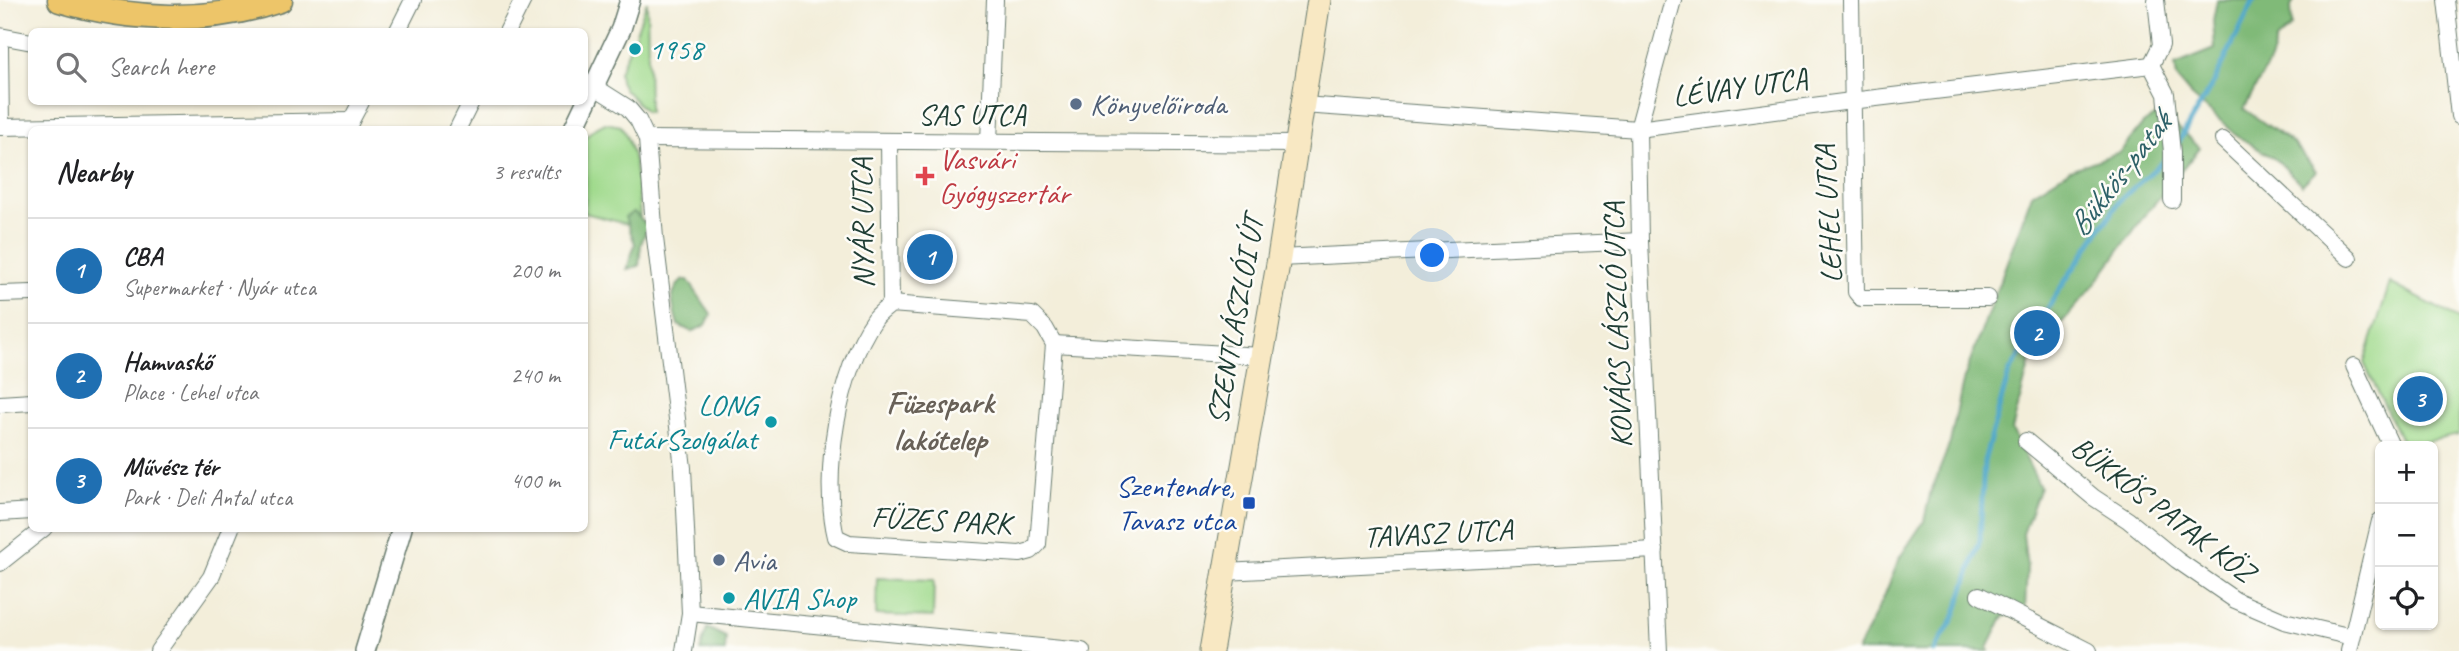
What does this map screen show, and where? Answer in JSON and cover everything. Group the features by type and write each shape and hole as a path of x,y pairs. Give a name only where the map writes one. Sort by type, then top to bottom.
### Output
{"main road":[{"path":"60,0 94,10 138,16 194,17 255,8 280,0"},
{"name":"SZENTLÁSZLÓI ÚT","path":"1212,651 1279,258 1319,0"}],"street":[{"path":"399,28 413,0"},
{"path":"509,28 523,0"},
{"path":"588,101 621,29 630,0"},
{"path":"989,141 995,0"},
{"name":"KOVÁCS LÁSZLÓ UTCA","path":"1659,651 1640,241 1639,129 1673,0"},
{"name":"LEHEL UTCA","path":"1851,0 1856,292 1861,299 1988,298"},
{"path":"2156,0 2161,45 2151,65 2166,94 2172,152 2172,200"},
{"path":"2446,0 2459,116"},
{"path":"0,36 28,41"},
{"path":"0,47 1,127 28,127"},
{"name":"LÉVAY UTCA","path":"1303,105 1639,129 1852,100 2151,65"},
{"path":"595,88 628,108 638,120 647,139 655,237 683,468 690,612 684,651"},
{"path":"174,126 348,125 359,105"},
{"path":"459,126 470,105"},
{"path":"575,126 586,105"},
{"name":"SAS UTCA","path":"647,139 1297,144"},
{"path":"2223,140 2349,258"},
{"name":"NYÁR UTCA","path":"889,141 891,304"},
{"path":"1279,258 1640,241"},
{"path":"0,294 28,293"},
{"path":"891,304 1032,315 1045,328 1054,344 1261,356"},
{"name":"FÜZES PARK","path":"891,304 876,318 850,368 838,411 831,473 831,517 835,537 849,543 1020,554 1031,551 1038,544 1054,344"},
{"path":"2354,366 2388,441"},
{"path":"0,404 28,402"},
{"name":"BÜKKÖS PATAK KÖZ","path":"2026,441 2177,560 2235,600 2284,621 2350,644"},
{"path":"0,513 28,511"},
{"path":"0,563 39,532"},
{"path":"158,651 211,577 229,532"},
{"path":"365,651 401,532"},
{"path":"2350,644 2375,542"},
{"name":"TAVASZ UTCA","path":"1224,572 1655,550"},
{"path":"1979,595 2089,651"},
{"path":"690,612 1082,651"}],"green space":[{"path":"2217,0 2294,0 2291,7 2292,26 2276,41 2270,61 2244,109 2294,144 2316,171 2302,185 2278,161 2239,137 2190,94 2177,78 2175,65 2215,49 2213,20"},
{"path":"647,1 649,112 624,89 619,72"},
{"path":"2161,112 2200,148 2144,216 2093,287 2031,358 2012,430 2040,487 2023,534 2027,568 2025,609 2003,617 1989,651 1857,651 1900,557 1924,521 1930,494 1950,443 1963,381 2032,194 2070,170 2120,152 2143,124"},
{"path":"605,123 621,126 627,137 636,176 641,228 588,214 588,134"},
{"path":"634,212 648,226 641,244 639,266 627,269 635,244 625,217"},
{"path":"683,280 688,280 711,314 706,325 692,332 678,325 673,306 673,295"},
{"path":"2390,283 2459,319 2459,435 2429,441 2402,441 2364,363"},
{"path":"877,578 934,580 933,617 876,615"},
{"path":"707,628 726,637 725,651 700,651"}],"waterway":[{"name":"Bükkös-patak","path":"2177,144 2215,80 2254,0"},
{"name":"Bükkös-patak","path":"1934,651 1956,614 1980,540 1984,461 2009,373 2057,293 2121,199 2167,158"}],"place":[{"name":"1958","path":"635,49"},
{"name":"Könyvelőiroda","path":"1076,104"},
{"name":"Vasvári Gyógyszertár","path":"925,176"},
{"name":"CBA","path":"930,257"},
{"name":"Hamvaskő","path":"2037,333"},
{"name":"Művész tér","path":"2420,399"},
{"name":"LONG FutárSzolgálat","path":"771,422"},
{"name":"Szentendre, Tavasz utca","path":"1249,503"},
{"name":"Avia","path":"719,560"},
{"name":"AVIA Shop","path":"729,598"}],"district":[{"name":"Füzespark lakótelep","path":"940,420"}]}
